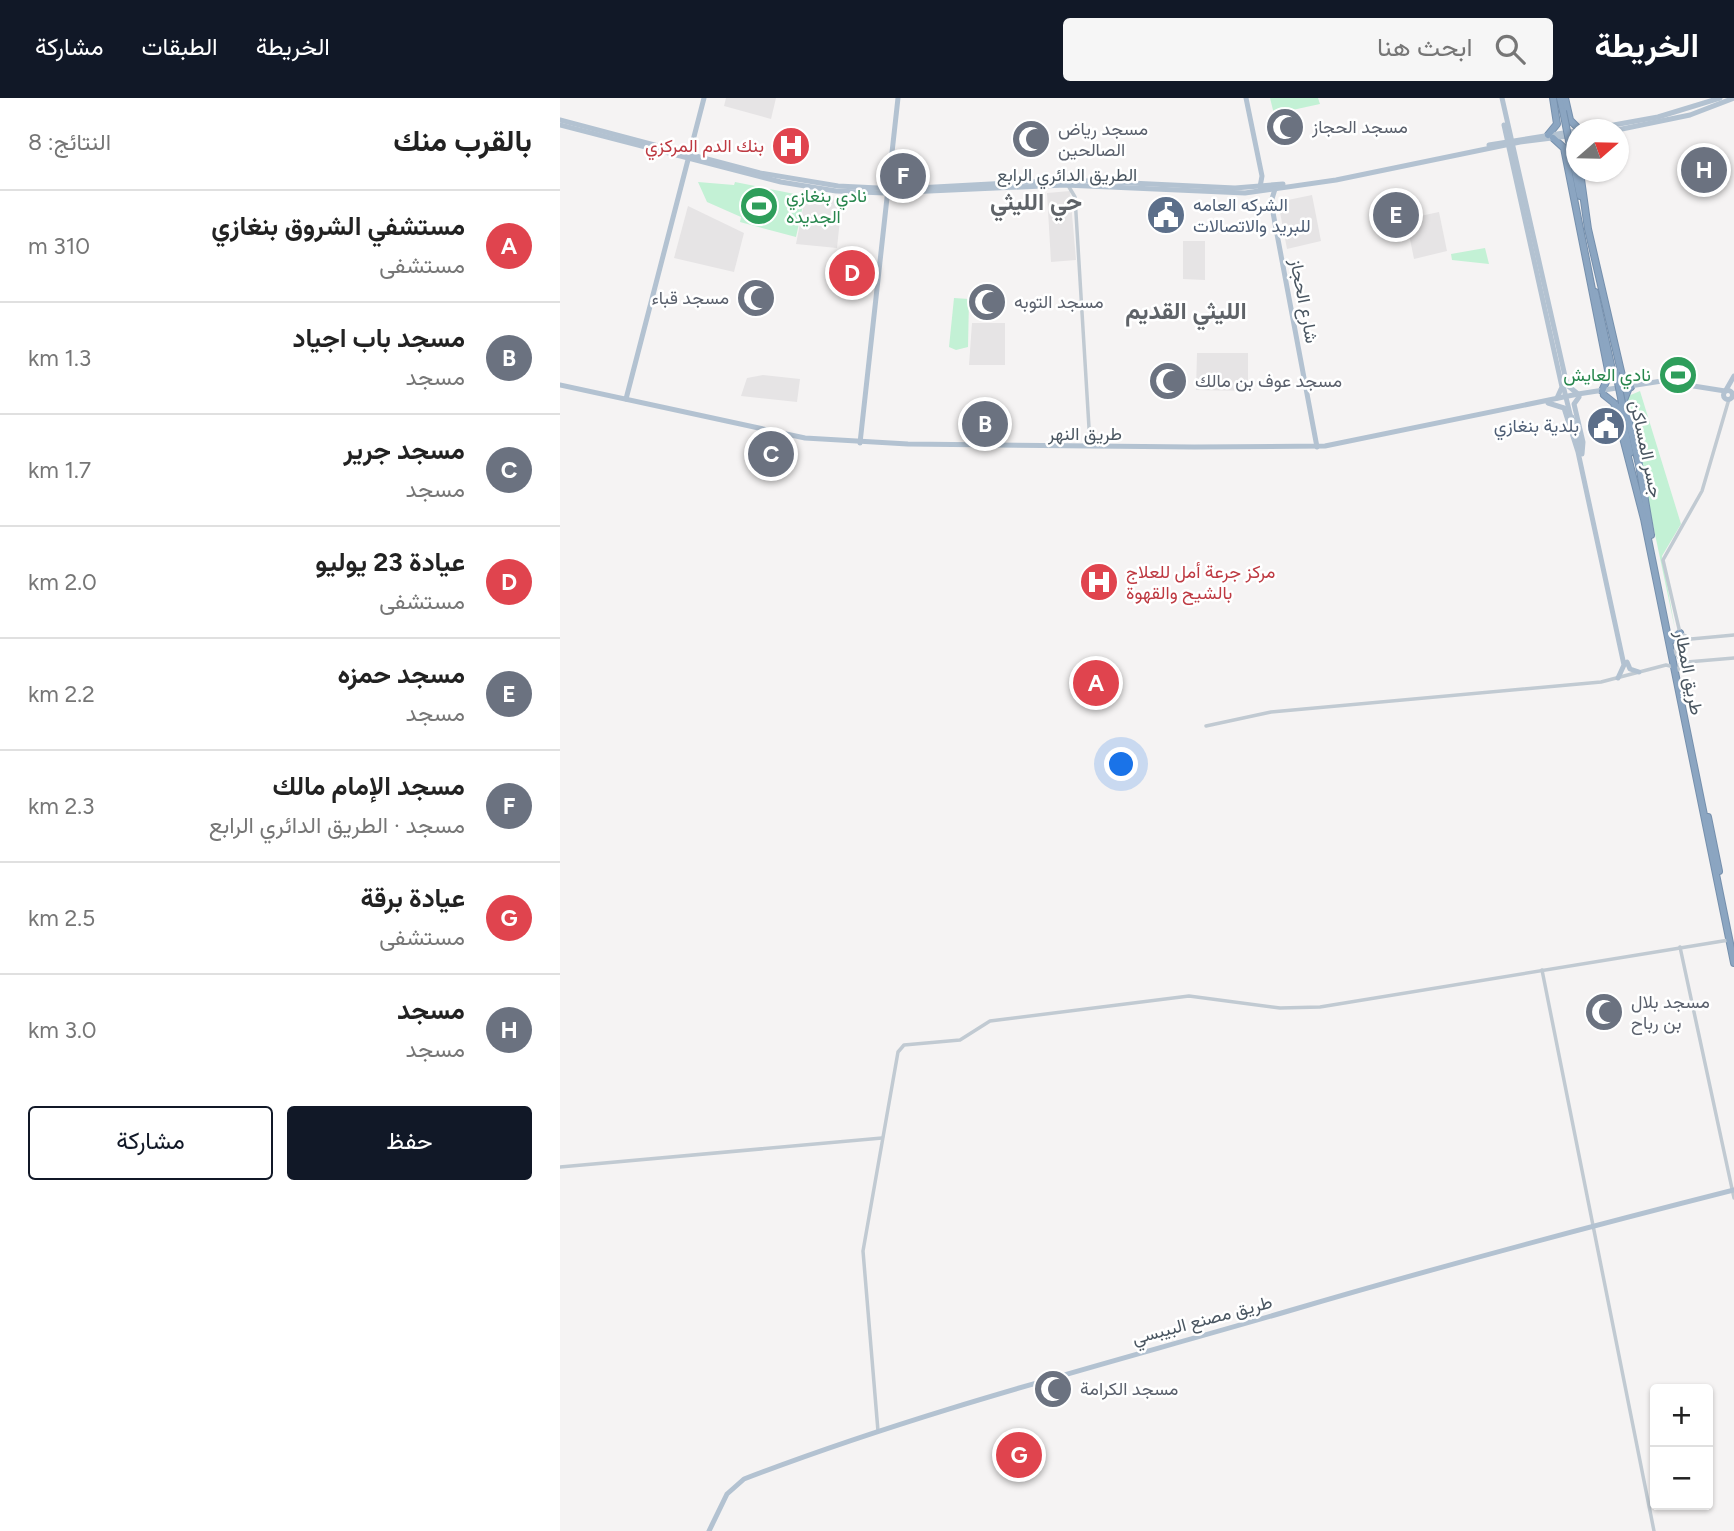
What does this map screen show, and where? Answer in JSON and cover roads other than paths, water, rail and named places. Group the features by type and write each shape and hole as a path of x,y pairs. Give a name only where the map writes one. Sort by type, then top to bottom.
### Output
{"highway":[{"path":"1559,98 1570,119"},
{"path":"1559,98 1556,128 1550,136 1562,143 1565,152 1609,375 1607,393 1615,405 1618,402 1625,403"},
{"path":"1559,98 1621,374 1624,383 1630,388"},
{"path":"1559,98 1583,222 1580,229"},
{"path":"1557,117 1568,115"},
{"path":"1582,182 1588,225"},
{"name":"جسر المساكن","path":"1601,287 1650,534"},
{"name":"جسر المساكن","path":"1591,288 1599,302 1639,497"},
{"path":"1609,375 1614,377 1621,374"},
{"name":"طريق المطار","path":"1630,388 1624,396 1625,403 1671,637 1673,667 1732,942 1734,963"},
{"name":"طريق المطار","path":"1615,405 1639,497 1673,654"},
{"path":"1671,637 1679,632"}],"main road":[{"path":"627,398 704,98"},
{"path":"859,442 897,98"},
{"path":"1246,98 1262,176 1259,189 1271,202"},
{"path":"1501,98 1609,588 1624,665 1618,678"},
{"path":"1712,107 1697,108 1720,98"},
{"path":"1629,123 1671,117 1720,98"},
{"path":"1629,127 1712,107 1734,98"},
{"name":"الطريق الدائري الرابع","path":"560,123 678,155 687,160 698,160 803,186 886,191 1065,185 1206,193 1259,189 1510,140 1566,134"},
{"path":"678,155 691,145"},
{"path":"691,145 698,160"},
{"path":"1262,176 1272,187 1271,202"},
{"path":"885,202 876,190 887,180"},
{"path":"885,202 897,191 887,180"},
{"name":"الطريق الدائري الرابع","path":"897,191 1067,180 1259,189"},
{"name":"شارع الحجاز","path":"1271,202 1317,447"},
{"path":"1554,336 1568,387 1578,396 1574,404 1579,449"},
{"path":"1554,336 1562,387 1557,398"},
{"path":"1729,394 1734,376"},
{"name":"طريق النهر","path":"560,386 805,440 908,447 1090,444 1141,447 1317,447 1557,398 1630,388 1668,384 1729,394"},
{"name":"طريق النهر","path":"560,386 627,398 770,432 850,442 1325,449 1578,396"},
{"path":"1548,403 1564,408 1579,449"},
{"path":"850,442 860,435"},
{"path":"860,435 868,443"},
{"path":"1609,588 1628,666 1639,672"},
{"name":"طريق مصنع البيبسي","path":"709,1531 726,1494 737,1483 878,1432 1053,1376 1594,1225 1733,1190"}],"street":[{"path":"1065,185 1075,197 1090,444"},
{"path":"1075,197 1085,186"},
{"path":"1729,394 1702,491 1664,557 1679,632 1691,639 1734,635"},
{"path":"1673,654 1687,663"},
{"path":"1673,654 1673,667"},
{"path":"1206,726 1272,712 1618,678 1687,663 1734,658"},
{"path":"878,1432 863,1251 899,1050 908,1044 960,1040 990,1021 1197,996 1279,1008 1309,1008 1680,947 1732,942"},
{"path":"1680,947 1734,1198"},
{"path":"1542,970 1654,1531"},
{"path":"560,1167 883,1138"}],"place":[{"name":"مسجد الحجاز","path":"1285,127"},
{"name":"مسجد رياض الصالحين","path":"1031,139"},
{"name":"بنك الدم المركزي","path":"791,146"},
{"name":"مسجد","path":"1704,170"},
{"name":"مسجد الإمام مالك","path":"903,176"},
{"name":"نادي بنغازي الجديده","path":"759,206"},
{"name":"الشركه العامه للبريد والاتصالات","path":"1166,215"},
{"name":"مسجد حمزه","path":"1396,215"},
{"name":"عيادة 23 يوليو","path":"852,273"},
{"name":"مسجد قباء","path":"756,298"},
{"name":"مسجد التوبه","path":"987,302"},
{"name":"نادي العايش","path":"1678,375"},
{"name":"مسجد عوف بن مالك","path":"1168,381"},
{"name":"مسجد باب اجياد","path":"985,424"},
{"name":"بلدية بنغازي","path":"1606,426"},
{"name":"مسجد جرير","path":"771,454"},
{"name":"مركز جرعة أمل للعلاج بالشيح والقهوة","path":"1099,582"},
{"name":"مستشفي الشروق بنغازي","path":"1096,683"},
{"name":"مسجد بلال بن رباح","path":"1604,1012"},
{"name":"مسجد الكرامة","path":"1053,1389"},
{"name":"عيادة برقة","path":"1019,1455"}],"district":[{"name":"حي الليثي","path":"1036,202"},
{"name":"الليثي القديم","path":"1186,311"}]}
